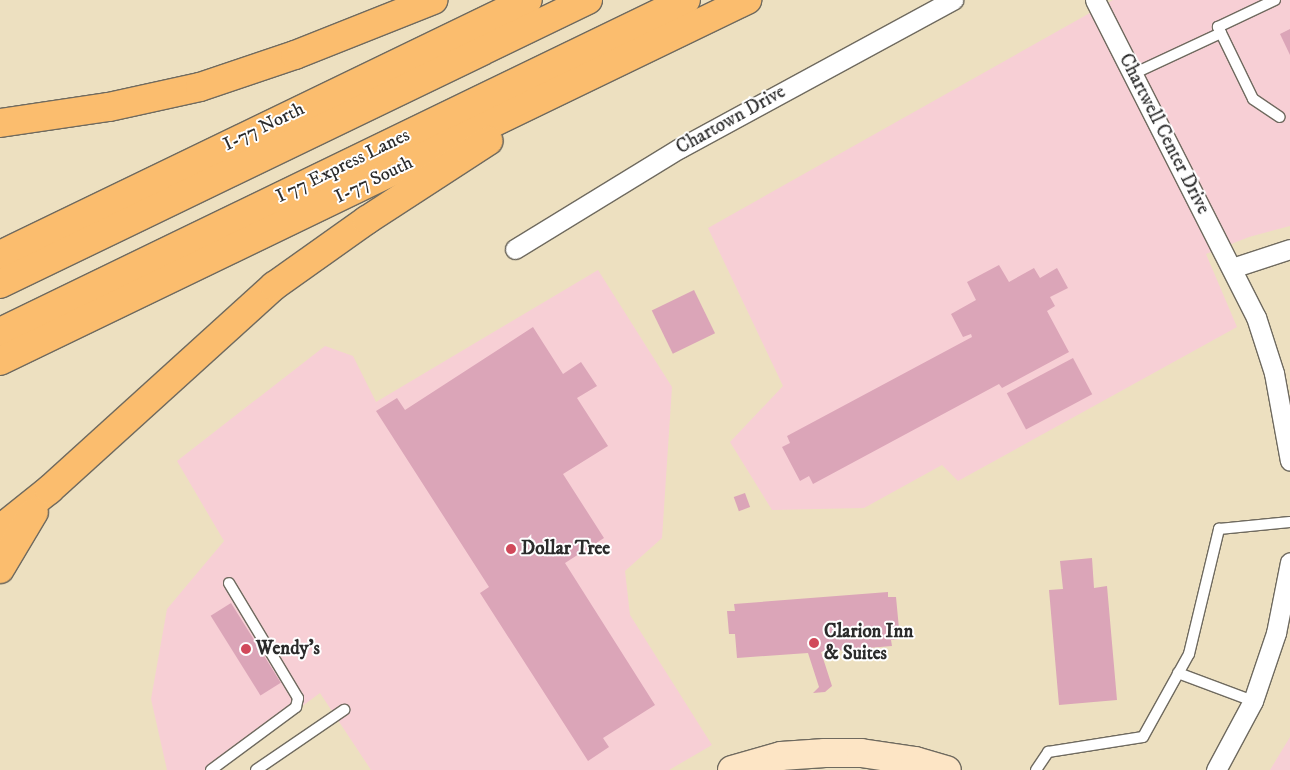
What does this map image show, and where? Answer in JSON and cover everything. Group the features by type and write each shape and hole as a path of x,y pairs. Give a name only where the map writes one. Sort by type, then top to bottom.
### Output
{"highway":[{"path":"0,124 109,107 200,87 295,55 433,0"},
{"name":"I-77 North","path":"0,255 528,0"},
{"path":"0,284 588,0"},
{"name":"I 77 Express Lanes","path":"0,332 686,0"},
{"name":"I-77 South","path":"0,361 747,0"},
{"path":"0,529 49,490 274,286 367,220 586,78"},
{"path":"0,569 16,538 49,490"}],"street":[{"name":"Chartown Drive","path":"515,249 680,148 953,0"},
{"name":"Chartwell Center Drive","path":"1095,0 1232,268 1267,347 1287,432 1290,461"},
{"path":"1232,268 1290,249"},
{"path":"1216,770 1253,701 1276,633 1290,562"},
{"path":"732,770 781,756 834,753 915,761 948,770"}],"lane":[{"path":"1275,0 1218,27 1253,99 1280,117"},
{"path":"1133,74 1221,33"},
{"path":"1036,770 1048,752 1143,737 1189,654 1219,529 1290,522"},
{"path":"211,770 296,706 298,698 229,583"},
{"path":"1178,673 1253,701"},
{"path":"256,770 344,710"}],"shaded area":[{"path":"1113,0 1290,0 1290,226 1249,237 1206,254 1237,327 958,481 942,465 864,508 772,510 730,442 783,386 708,228"},
{"path":"598,270 672,387 662,538 625,571 630,615 712,745 669,770 371,770 320,693 216,770 167,770 151,699 167,609 224,541 177,461 325,346 353,356 376,402"},
{"path":"1290,737 1290,770 1270,770"}],"building":[{"path":"1290,29 1290,55 1280,34"},
{"path":"999,265 1009,282 1034,268 1040,278 1057,268 1068,288 1050,297 1055,306 1047,311 1069,352 1002,388 999,384 813,484 809,476 800,481 782,447 790,443 787,436 972,337 971,334 963,337 951,314 976,300 967,282"},
{"path":"694,290 715,333 673,354 652,311"},
{"path":"533,327 563,374 581,362 597,386 577,398 608,446 563,474 604,538 565,563 655,705 603,738 609,747 588,761 480,593 489,587 376,411 397,398 405,410"},
{"path":"1073,358 1092,394 1026,429 1007,393"},
{"path":"745,493 750,507 739,511 734,497"},
{"path":"1092,558 1094,588 1107,586 1117,700 1059,705 1049,590 1063,589 1060,561"},
{"name":"Clarion Inn & Suites","path":"888,592 888,597 896,597 900,639 891,640 892,646 821,652 832,686 825,692 813,693 819,687 808,653 737,658 735,634 729,634 727,611 735,611 734,604"},
{"name":"Wendy's","path":"231,603 281,683 260,695 211,616"}],"place":[{"name":"Dollar Tree","path":"511,549"},
{"name":"Clarion Inn & Suites","path":"814,643"},
{"name":"Wendy's","path":"246,649"}]}
